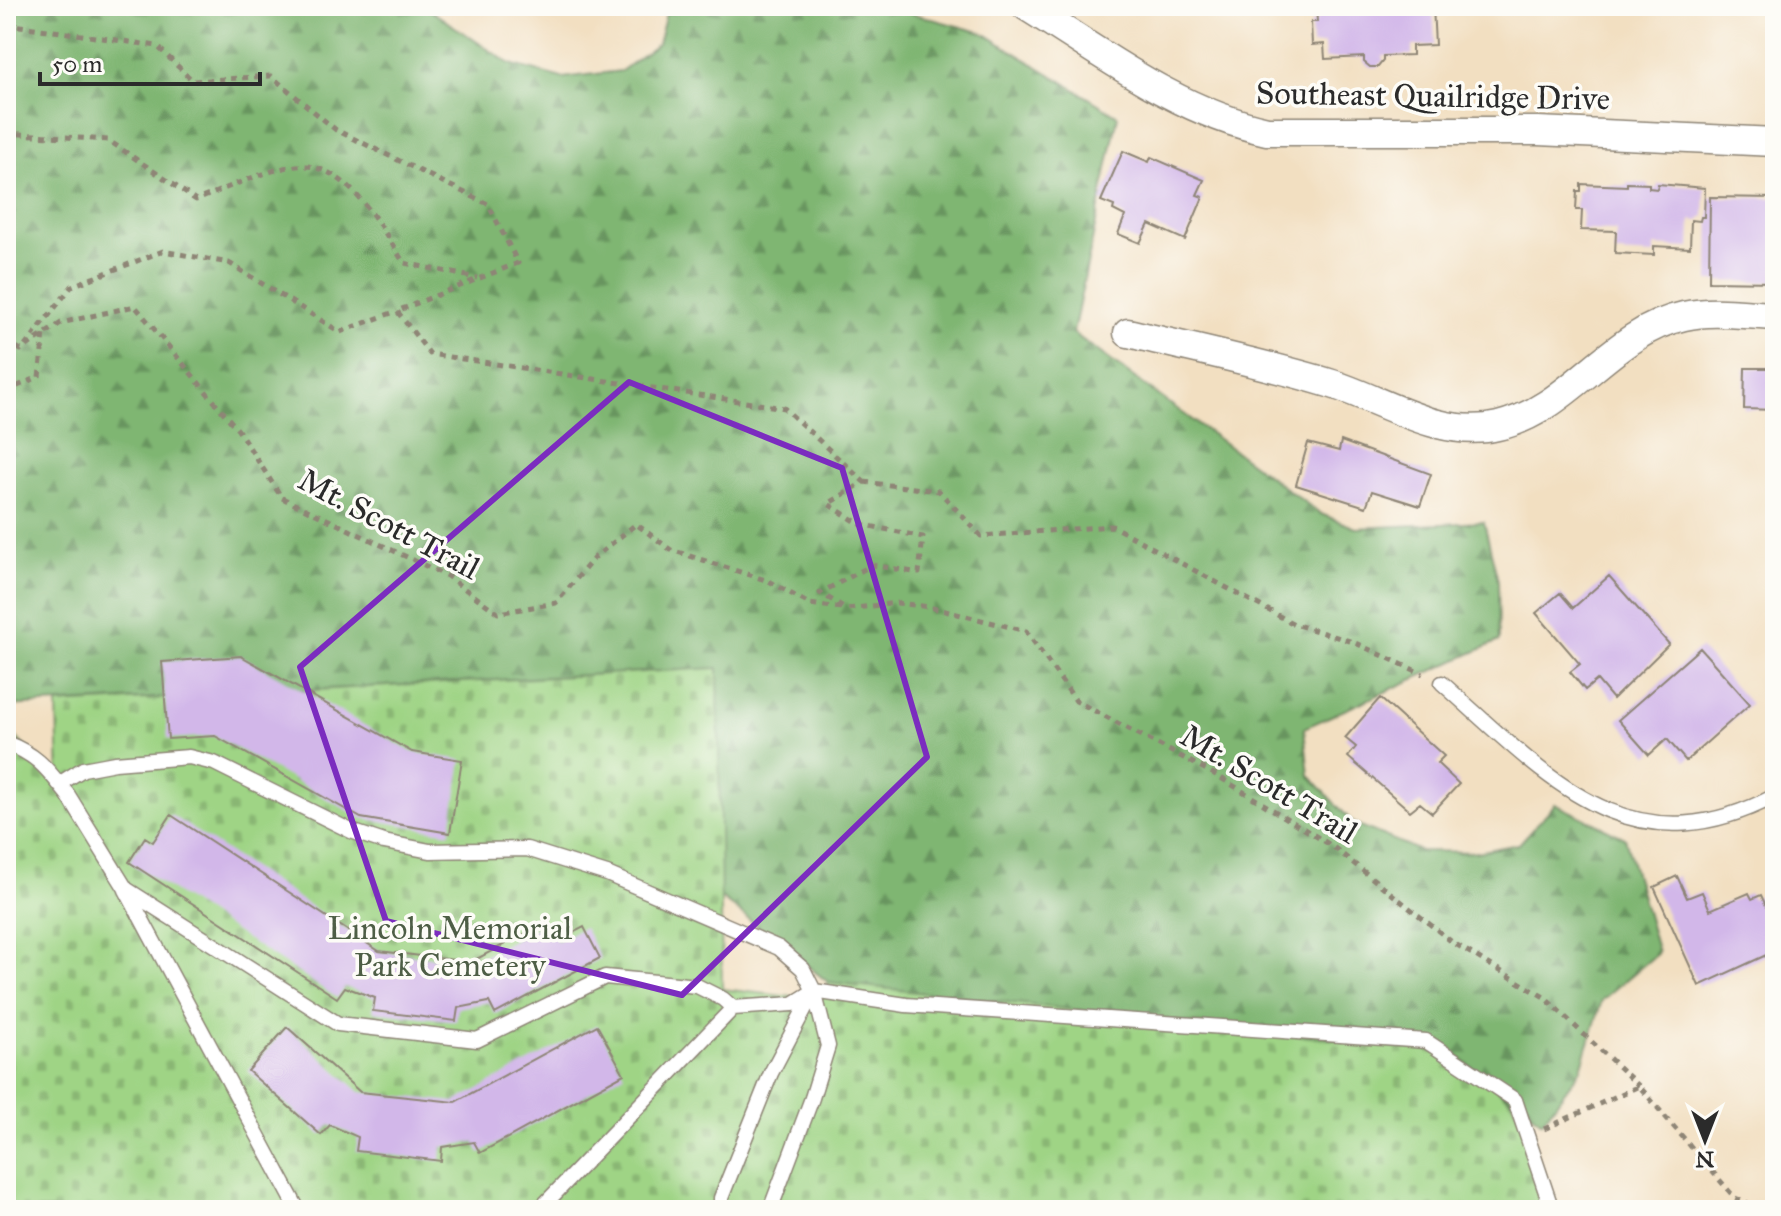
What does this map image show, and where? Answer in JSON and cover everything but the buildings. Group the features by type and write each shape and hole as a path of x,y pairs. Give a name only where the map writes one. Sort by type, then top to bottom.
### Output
{"street":[{"name":"Southeast Quailridge Drive","path":"1026,6 1196,109 1235,124 1267,131 1538,131 1775,142"},
{"path":"1128,333 1332,384 1420,419 1461,428 1493,427 1521,420 1547,406 1598,362 1652,327 1682,316 1715,311 1775,316"}],"lane":[{"path":"1442,683 1573,794 1619,815 1692,824 1744,812 1775,796"},
{"path":"6,743 28,751 46,766 126,889 298,1210"},
{"path":"59,784 83,769 189,757 214,763 351,831 384,842 430,851 527,849 607,874 779,948 803,969 814,991 828,1046 770,1210"},
{"path":"126,889 338,1024 477,1040 605,977 697,986 723,999 733,1008"},
{"path":"721,1210 721,1198 771,1073 814,991"},
{"path":"539,1210 733,1008 793,1004 814,991 906,1005 1426,1041 1515,1100 1552,1210"}],"path":[{"path":"6,24 157,46 193,81 271,76 336,130 488,204 518,263 340,332 229,263 163,251 72,286 21,350 6,344"},
{"path":"6,133 108,140 196,200 273,171 307,166 338,178 360,199 404,263 478,278"},
{"name":"Mt. Scott Trail","path":"21,350 61,323 135,306 238,430 282,498 447,576 498,613 556,603 594,558 636,524 671,550 769,581 809,604 847,609 897,603 929,607 1026,631 1076,701 1216,775 1332,846 1452,942 1544,997 1639,1086 1735,1198 1765,1210"},
{"path":"397,311 430,354 784,408 864,482 939,491 981,536 1112,526 1294,624 1353,642 1442,683"},
{"path":"6,391 39,377 44,334"},
{"path":"847,609 820,593 872,565 919,573 923,537 860,524 828,504 864,482"},
{"path":"1528,1136 1639,1086"}],"highlighted area":[{"path":"629,382 842,468 927,757 682,995 386,921 300,667"}],"green space":[{"path":"6,6 424,6 510,64 562,78 621,71 658,44 668,6 885,6 983,33 1118,116 1073,333 1321,514 1356,528 1484,522 1498,581 1499,641 1304,728 1309,775 1353,823 1420,851 1477,852 1519,844 1555,804 1625,838 1658,953 1602,1000 1581,1069 1542,1122 1453,1053 828,982 720,897 717,668 6,706"},
{"name":"Lincoln Memorial Park Cemetery","path":"718,668 722,989 819,1000 828,982 1453,1053 1512,1101 1558,1210 6,1210 6,736 16,737 59,785 57,704"}]}
